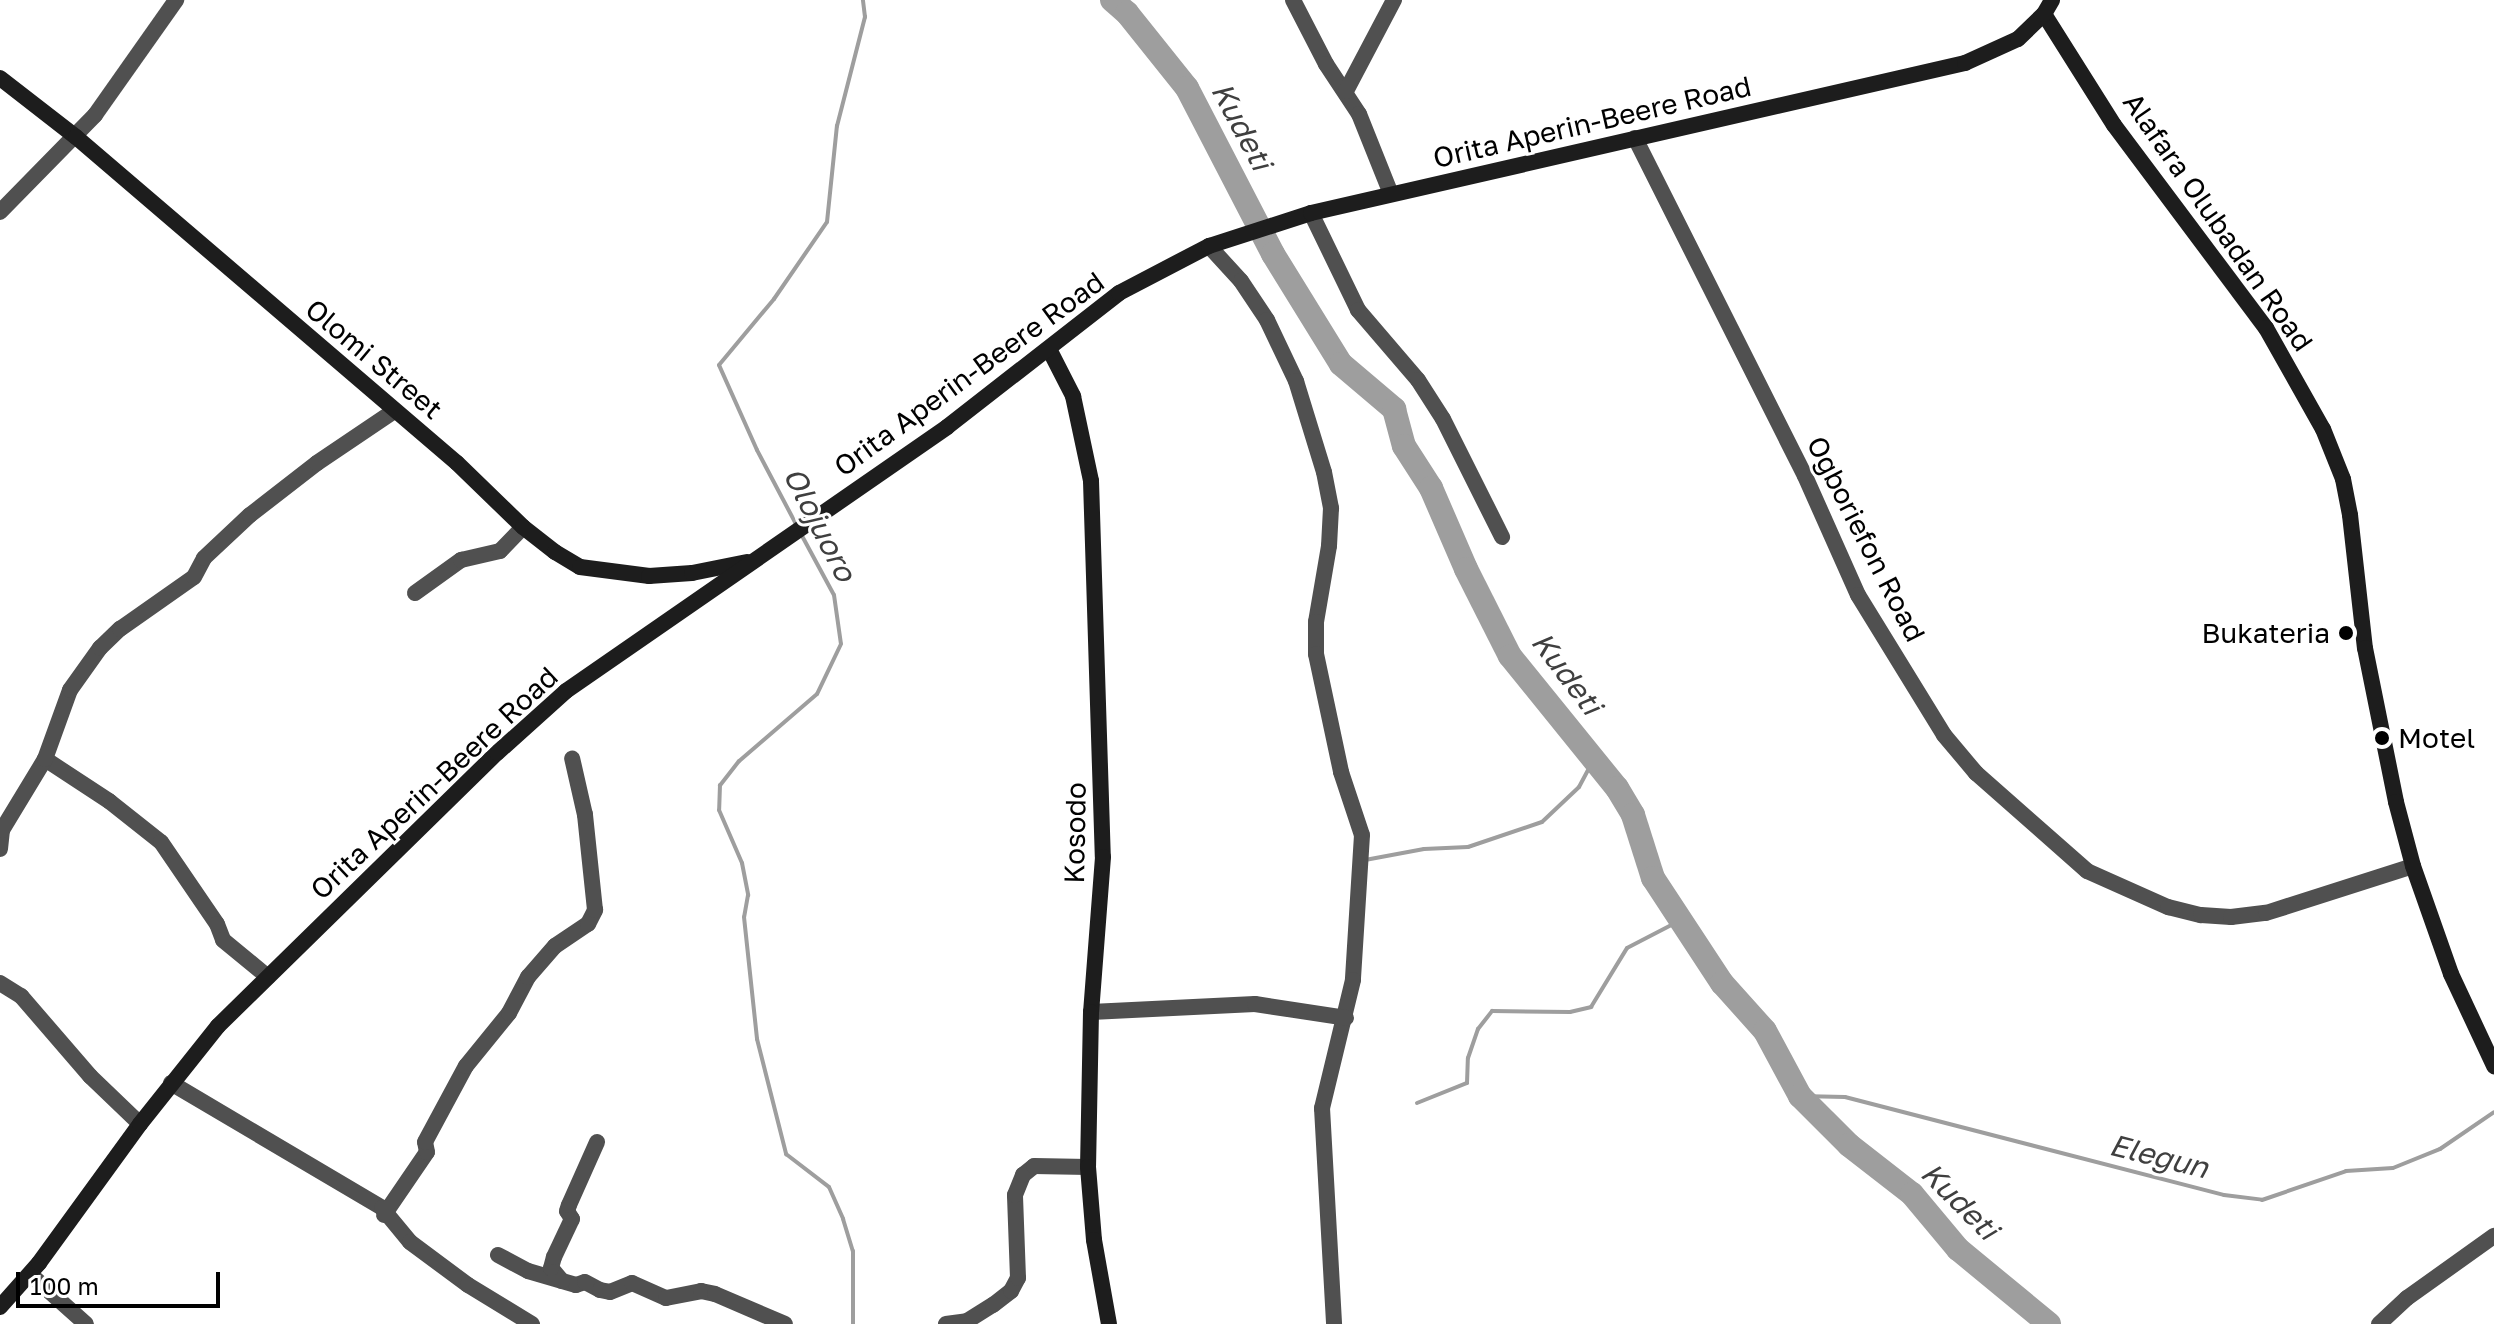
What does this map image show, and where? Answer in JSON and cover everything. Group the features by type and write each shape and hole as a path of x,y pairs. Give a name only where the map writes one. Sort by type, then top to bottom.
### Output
{"main road":[{"name":"Orita Aperin-Beere Road","path":"0,1307 30,1274 171,1083 218,1026 486,764 566,691 947,427 1119,293 1209,246 1311,213 1965,63 2018,39 2044,5"},
{"name":"Alafara Olubadan Road","path":"2044,5 2142,164 2266,328 2323,429 2343,479 2377,724 2413,866 2451,974 2494,1066"},
{"name":"Olomi Street","path":"0,78 76,137 457,463 523,527 580,567 649,576 692,573 753,561"},
{"name":"Kosodo","path":"1049,349 1073,396 1084,436 1092,496 1103,857 1091,1012 1088,1167 1094,1240 1109,1324"}],"street":[{"path":"0,212 76,137 116,88 176,0"},
{"path":"1293,0 1326,64 1346,91 1378,155 1391,194"},
{"path":"1346,91 1394,0"},
{"name":"Ogboriefon Road","path":"1635,138 1805,476 1858,595 1944,735 1976,773 2094,875 2168,907 2201,915 2231,917 2266,913 2413,866"},
{"path":"1311,213 1358,310 1418,380 1443,419 1502,537"},
{"path":"1209,246 1241,281 1267,320 1296,381 1324,472 1331,508 1329,546 1316,622 1316,654 1337,758 1362,835 1357,948 1346,1018 1322,1108 1334,1324"},
{"path":"0,849 2,830 45,759 70,690 100,648 120,629 194,577 204,558 250,515 317,463 394,411"},
{"path":"415,593 461,560 500,551 523,527"},
{"path":"384,1215 427,1152 425,1142 466,1066 509,1013 528,977 555,946 592,918 596,907 585,815 572,758"},
{"path":"45,759 109,801 161,842 217,924 223,940 268,977"},
{"path":"0,983 21,996 90,1076 140,1124"},
{"path":"1091,1012 1255,1004 1346,1018"},
{"path":"171,1083 382,1208 384,1215 410,1242 468,1285 532,1324"},
{"path":"562,1281 551,1268 572,1219 567,1211 569,1205 597,1142"},
{"path":"946,1324 967,1321 993,1305 1011,1291 1018,1278 1015,1195 1023,1175 1034,1166 1088,1167"},
{"path":"2379,1324 2407,1298 2494,1236"},
{"path":"498,1255 528,1271 576,1285 585,1282 610,1292 632,1283 666,1298 701,1291 715,1294 785,1324"},
{"path":"30,1274 86,1324"}],"waterway":[{"name":"Olojuoro","path":"797,526 757,450 719,365 774,299 827,222 837,126 865,17 863,0"},
{"name":"Kudeti","path":"1112,0 1127,13 1187,88 1273,254 1341,364 1394,409 1404,446 1431,488 1466,569 1510,656 1617,788 1633,815 1653,878 1722,983 1765,1031 1800,1096 1849,1145 1912,1194 1958,1249 2049,1324"},
{"name":"Olojuoro","path":"801,534 834,595 841,644 817,694 739,761 720,785 719,810 742,863 748,895 744,917 757,1039 786,1154 829,1187 843,1219 853,1251 853,1324"},
{"path":"1365,860 1424,849 1468,847 1542,822 1579,787 1594,759"},
{"path":"1417,1103 1467,1083 1468,1058 1478,1029 1492,1011 1570,1012 1591,1007 1627,948 1683,919"},
{"name":"Elegun","path":"1800,1096 1845,1097 2224,1195 2262,1200 2346,1171 2393,1168 2440,1149 2494,1112"}],"place":[{"name":"Bukateria","path":"2346,633"},
{"name":"Motel","path":"2382,738"}]}
